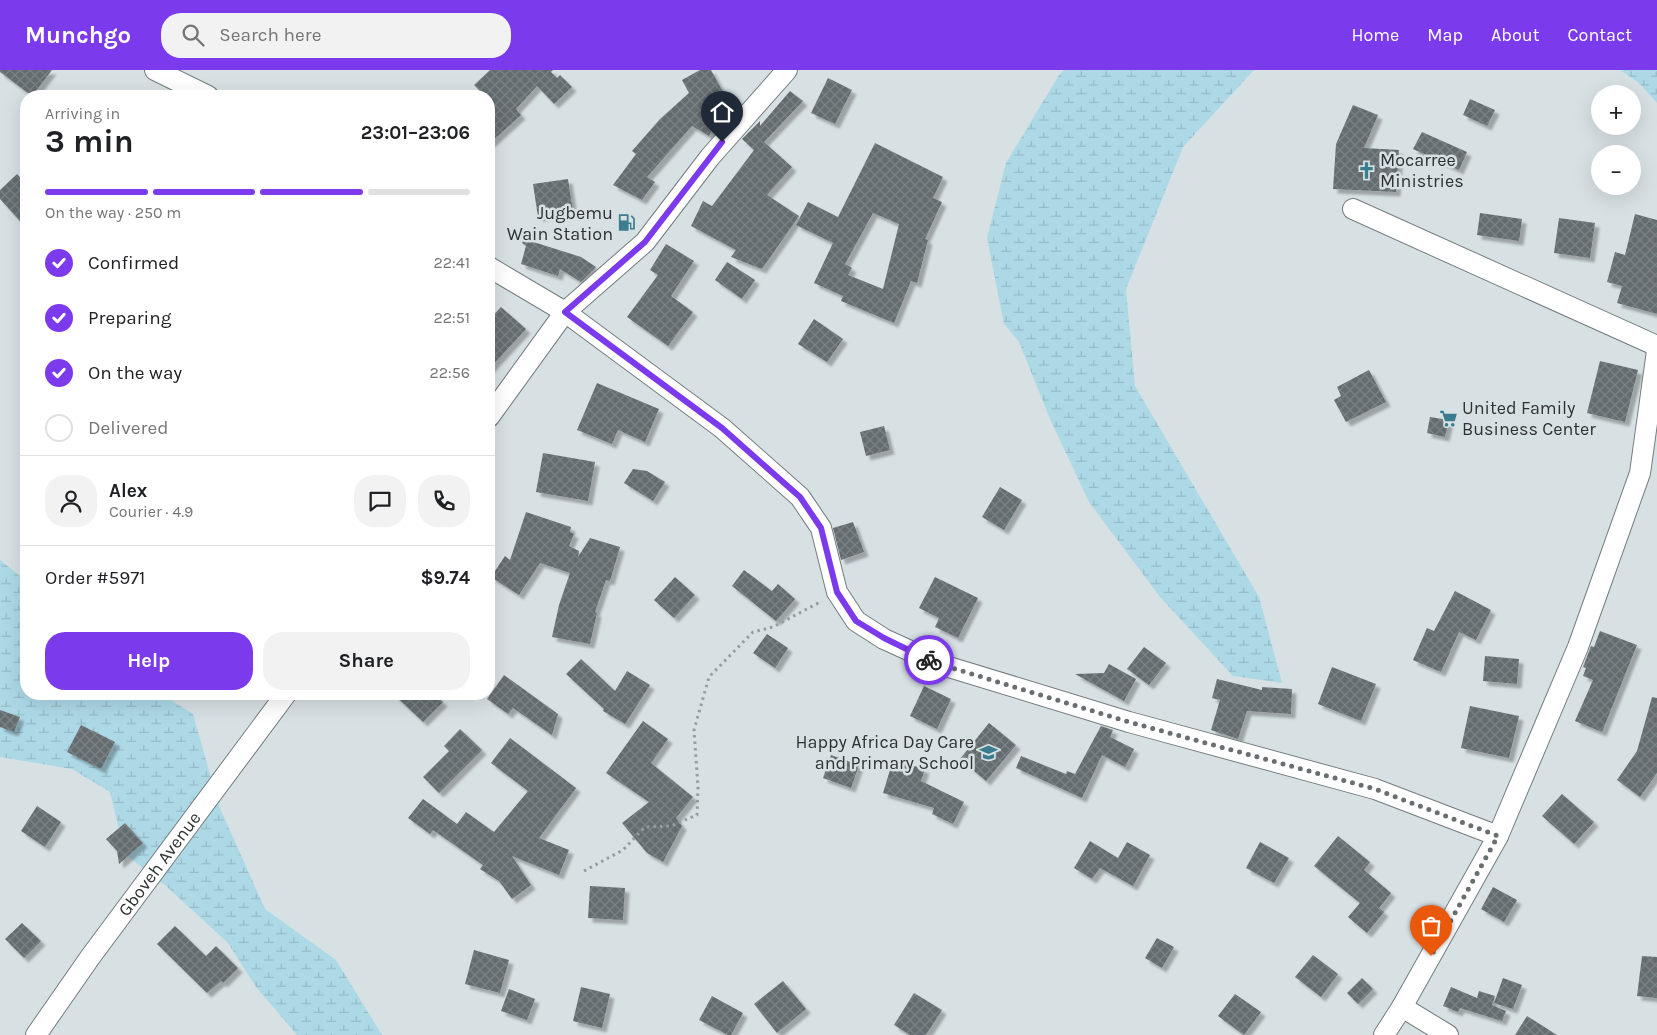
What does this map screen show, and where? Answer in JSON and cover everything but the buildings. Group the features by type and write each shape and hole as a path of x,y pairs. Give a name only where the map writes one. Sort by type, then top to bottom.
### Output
{"street":[{"path":"155,70 196,90"},
{"path":"495,410 565,312 645,242 710,157 787,70"},
{"path":"1353,209 1657,346"},
{"path":"495,271 565,312 722,428 800,497 821,528 837,592 856,621 884,638 939,664 1129,722 1375,789 1498,836"},
{"path":"1384,1035 1402,1008 1498,836 1578,647 1640,473 1657,350"},
{"name":"Gboveh Avenue","path":"36,1035 91,956 282,700"},
{"path":"1402,1008 1448,1035"}],"path":[{"path":"584,871 623,850 645,827 671,826 697,815 698,787 694,730 709,677 752,632 773,627 837,592"}],"green space":[{"path":"1064,70 1254,70 1183,147 1126,289 1135,386 1259,597 1282,683 1233,676 1160,597 1089,502 1050,419 1019,342 1004,324 987,238 1006,163 1059,75"},
{"path":"1620,70 1657,70 1657,103 1641,85"},
{"path":"0,560 20,576 20,700 171,700 193,714 219,806 265,909 336,960 382,1035 297,1035 256,987 228,943 166,886 125,854 110,792 72,769 0,757"}],"way so far":[{"path":"929,660 1129,722 1375,789 1498,836 1431,956"}],"place":[{"name":"Mocarree Ministries","path":"1366,170"},
{"name":"Jugbemu Wain Station","path":"627,223"},
{"name":"United Family Business Center","path":"1448,418"},
{"name":"Happy Africa Day Care and Primary School","path":"988,752"}],"route":[{"path":"722,142 645,242 565,312 722,428 800,497 821,528 837,592 856,621 884,638 929,660"}]}
